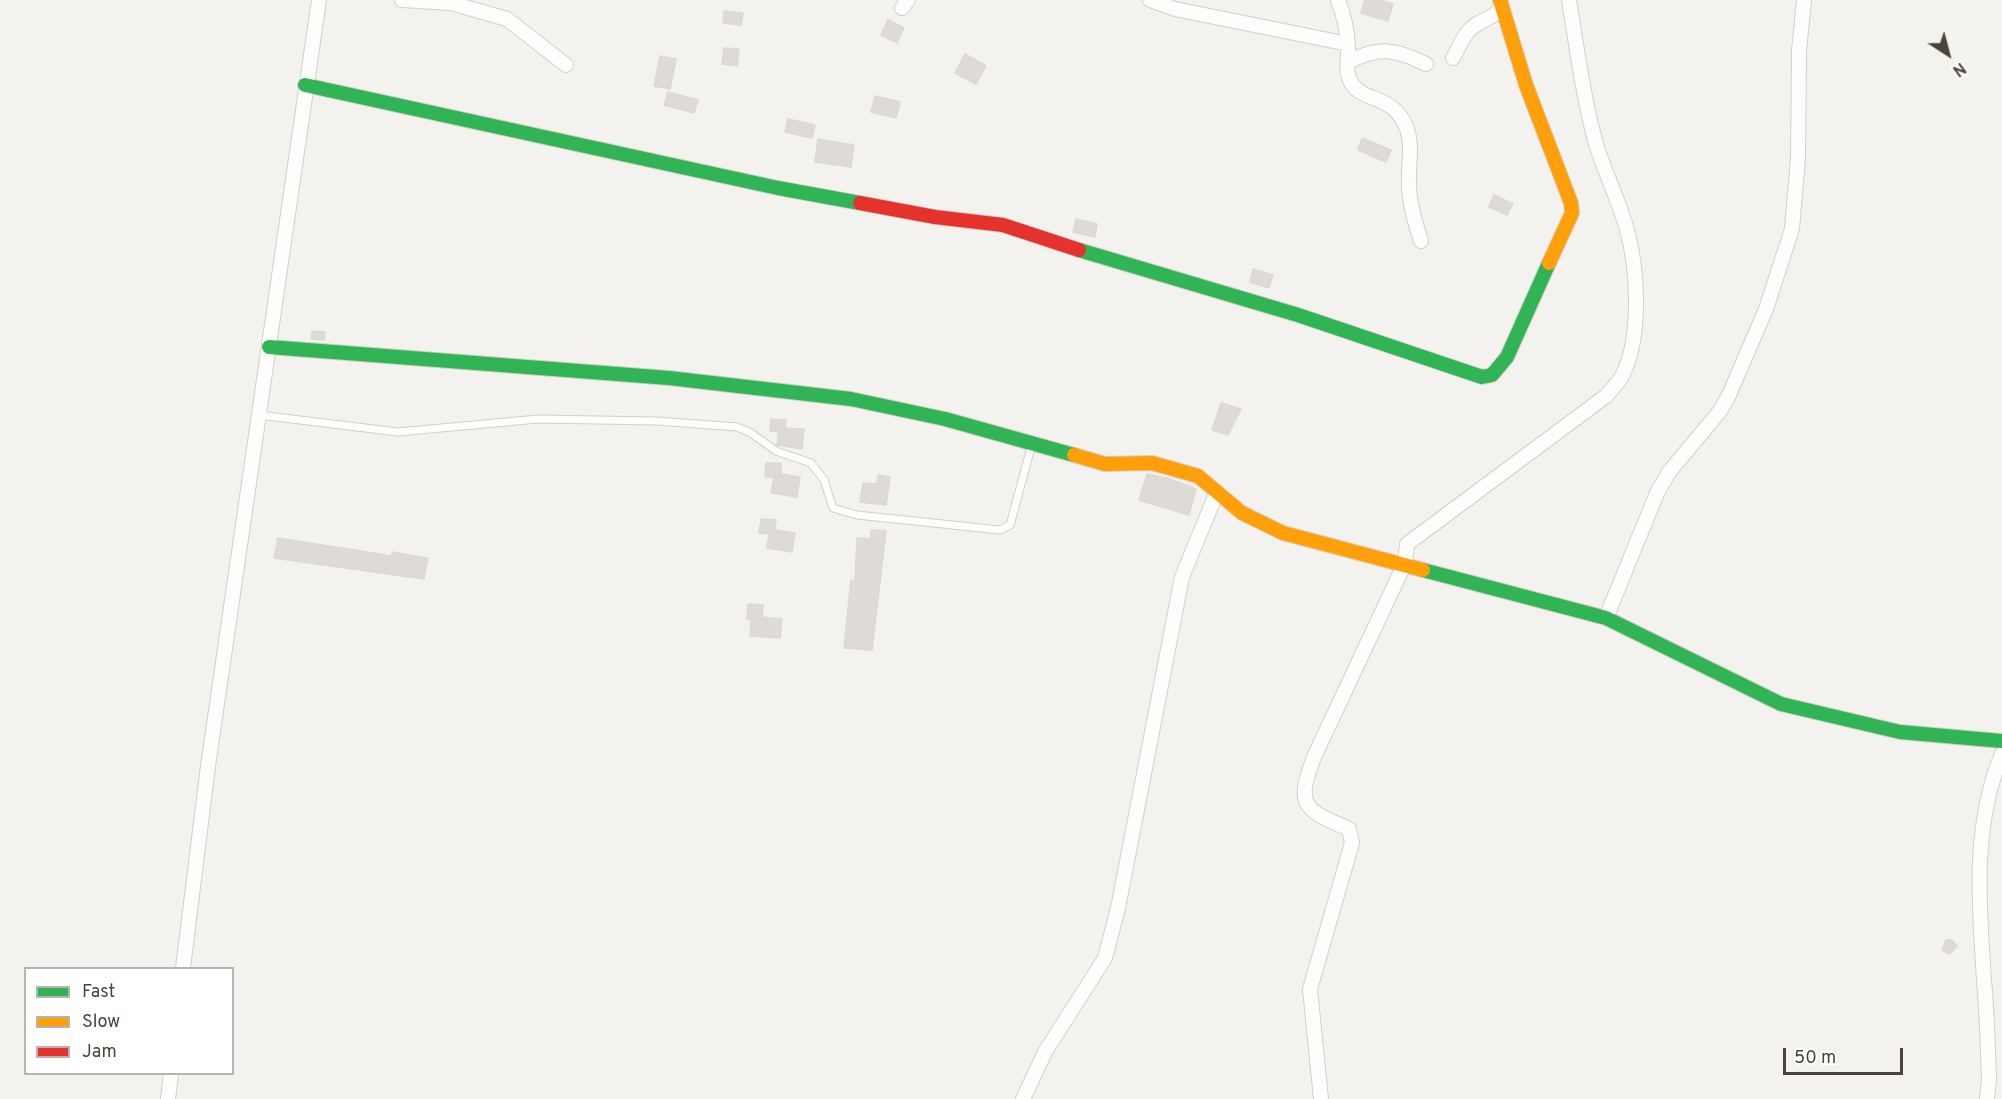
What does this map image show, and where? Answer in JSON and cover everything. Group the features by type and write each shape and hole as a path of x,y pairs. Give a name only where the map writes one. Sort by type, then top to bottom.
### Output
{"street":[{"path":"183,967 208,765 319,0"},
{"path":"402,0 451,3 507,19 566,65"},
{"path":"1150,0 1183,10 1348,44"},
{"path":"1338,0 1348,44 1346,73 1354,87 1384,101 1398,111 1406,126 1410,141 1408,183 1411,208 1420,241"},
{"path":"1321,1099 1310,989 1352,843 1349,829 1323,816 1305,801 1302,788 1405,563 1407,544 1606,396 1621,378 1629,353 1635,322 1635,271 1627,230 1596,143 1569,0"},
{"path":"1606,618 1657,493 1669,472 1720,411 1729,395 1766,309 1792,229 1798,158 1799,51 1804,0"},
{"path":"305,86 378,99 778,188 935,217 1003,225 1055,243 1298,315 1482,377 1492,375 1501,368 1572,213 1571,198 1524,83 1501,4"},
{"path":"1453,58 1466,33 1479,22 1492,19 1501,4"},
{"path":"1348,62 1368,52 1383,50 1408,55 1426,64"},
{"path":"270,347 669,378 850,399 945,419 1105,464 1152,463 1170,467 1198,476 1242,513 1283,533 1405,563 1606,618 1781,704 1900,732 2002,741"},
{"path":"1023,1099 1045,1052 1105,958 1118,908 1182,577 1217,492"},
{"path":"1987,1099 1989,1080 1978,892 1983,823 1992,777 2002,754"},
{"path":"168,1099 171,1075"}],"lane":[{"path":"259,415 398,432 538,419 737,427 751,433 776,451 811,463 824,480 833,508 857,515 1000,530 1010,525 1032,444"}],"building":[{"path":"1365,0 1379,0 1393,4 1388,21 1361,13"},
{"path":"724,11 743,13 741,25 723,23"},
{"path":"888,20 904,28 897,43 881,35"},
{"path":"724,48 739,49 737,66 722,64"},
{"path":"965,54 986,66 976,84 955,73"},
{"path":"660,56 676,59 670,89 654,86"},
{"path":"668,92 698,100 694,113 664,105"},
{"path":"875,96 900,102 896,118 871,112"},
{"path":"788,119 815,125 812,138 785,132"},
{"path":"1362,138 1391,150 1386,162 1358,150"},
{"path":"818,139 854,145 851,167 815,162"},
{"path":"1494,195 1513,204 1507,215 1489,207"},
{"path":"1076,219 1097,224 1095,237 1073,232"},
{"path":"1253,269 1273,275 1269,288 1250,282"},
{"path":"312,331 325,332 324,340 311,339"},
{"path":"1221,403 1241,409 1228,435 1212,430"},
{"path":"771,419 786,420 785,428 804,429 802,449 777,445 779,432 770,431"},
{"path":"766,463 781,463 781,474 800,477 797,497 771,493 774,477 765,477"},
{"path":"1147,474 1167,478 1196,489 1189,515 1139,500"},
{"path":"878,475 890,477 886,505 860,502 863,483 877,484"},
{"path":"761,519 776,520 775,530 795,533 792,552 767,548 769,534 759,533"},
{"path":"871,530 886,531 872,650 844,648 851,580 855,581 857,538 871,539"},
{"path":"278,538 392,556 392,552 428,558 424,579 274,558"},
{"path":"748,604 763,605 762,617 782,619 780,638 750,636 751,620 747,619"},
{"path":"1946,940 1952,940 1957,946 1950,954 1942,950"}],"traffic: fast":[{"path":"305,85 778,188 860,203"},
{"path":"1079,250 1298,315 1482,377 1492,375 1507,357 1549,263"},
{"path":"269,347 669,378 851,399 945,419 1074,455"},
{"path":"1423,570 1606,618 1781,704 1900,732 2002,741"}],"traffic: slow":[{"path":"1500,0 1526,85 1571,203 1572,213 1549,263"},
{"path":"1074,455 1105,464 1152,463 1198,476 1242,513 1283,533 1423,570"}],"traffic: jam":[{"path":"860,203 935,217 1003,225 1079,250"}]}
